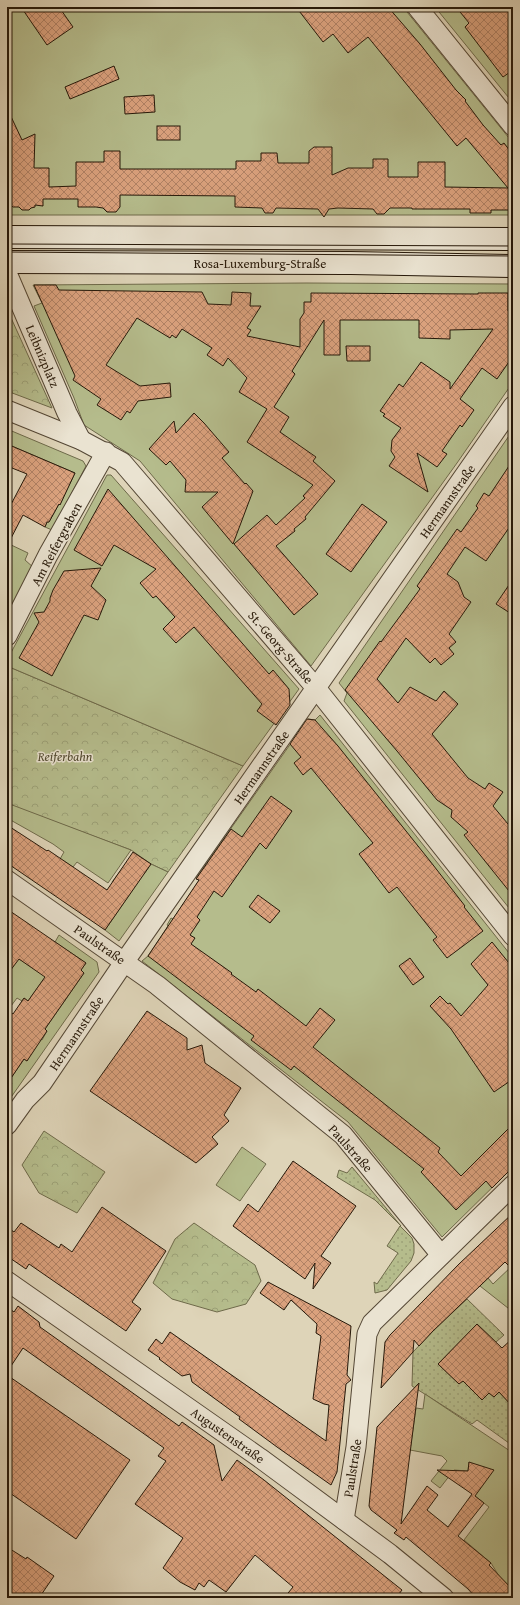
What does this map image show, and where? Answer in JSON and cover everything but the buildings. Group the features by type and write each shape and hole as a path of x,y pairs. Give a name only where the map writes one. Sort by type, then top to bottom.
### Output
{"street":[{"path":"418,7 513,126"},
{"name":"Rosa-Luxemburg-Straße","path":"7,237 513,239"},
{"name":"Rosa-Luxemburg-Straße","path":"7,262 351,263 513,266"},
{"name":"Leibnizplatz","path":"7,273 80,440"},
{"name":"Hermannstraße","path":"7,1125 24,1100 42,1083 125,961 513,406"},
{"name":"St.-Georg-Straße","path":"7,410 80,440 106,452 122,462 149,491 316,688 513,936"},
{"name":"Am Reifergraben","path":"7,636 48,556 106,452"},
{"name":"Paulstraße","path":"7,880 125,961 343,1135 441,1255 381,1313 372,1323 367,1334 356,1447 344,1520"},
{"path":"441,1255 513,1185"},
{"name":"Augustenstraße","path":"7,1281 260,1458 390,1554 444,1598"}],"green space":[{"path":"7,7 403,7 513,143 513,215 7,215"},
{"path":"435,7 456,7 471,22 465,27 477,41 513,12 513,103"},
{"path":"306,283 513,284 513,382 457,463 311,666 140,461 84,425 74,398 34,306 42,303 33,285"},
{"path":"7,309 52,408 7,391"},
{"path":"7,429 83,461 86,466 52,530 45,527 47,522 49,522 60,504 75,473 7,444"},
{"path":"513,430 513,913 344,701 347,693 339,683"},
{"path":"107,475 111,475 299,689 243,766 7,666 7,660"},
{"path":"7,543 28,553 25,560 34,568 7,615"},
{"name":"Reiferbahn","path":"7,666 243,766 168,872 151,864 131,850 7,804"},
{"path":"320,715 513,958 513,1167 442,1237 348,1122 142,961 148,956 168,926 167,925 171,918 173,919 199,881 196,878 308,719 315,720"},
{"path":"7,803 131,850 108,883 77,862 73,867 60,859 64,852 53,844 7,818"},
{"path":"127,862 144,874 151,864 168,872 119,941 105,930 129,895 112,882"},
{"path":"59,935 97,962 99,972 7,1103 7,1090 12,1083 9,1081 24,1059 27,1061 39,1038 42,1040 47,1031 45,1029 84,973 81,970 86,963 55,942"},
{"path":"16,957 46,976 28,1001 24,998 22,1001 17,998 8,1010 7,968"},
{"path":"44,1131 105,1172 77,1213 39,1193 22,1165"},
{"path":"242,1147 266,1164 240,1201 216,1185"},
{"path":"352,1167 401,1226 375,1200 337,1177 339,1170 347,1173"},
{"path":"194,1223 255,1265 261,1281 246,1304 217,1312 172,1299 153,1283 175,1239"},
{"path":"400,1226 412,1238 414,1253 411,1261 387,1290 375,1293 374,1282 377,1284 398,1253 387,1246"},
{"path":"513,1265 513,1312 480,1286 488,1278 493,1284"},
{"path":"467,1299 504,1335 496,1342 477,1324 438,1364 459,1384 463,1380 494,1397 499,1392 513,1407 513,1446 477,1420 472,1424 412,1386 413,1352"},
{"path":"425,1394 513,1453 513,1590 499,1576 491,1563 464,1540 489,1507 475,1496 469,1462 468,1471 454,1470 440,1488 431,1481 447,1461 442,1456 410,1450 416,1408 423,1409"}],"tram line":[{"path":"7,244 513,246"},
{"path":"7,252 513,256"}]}
